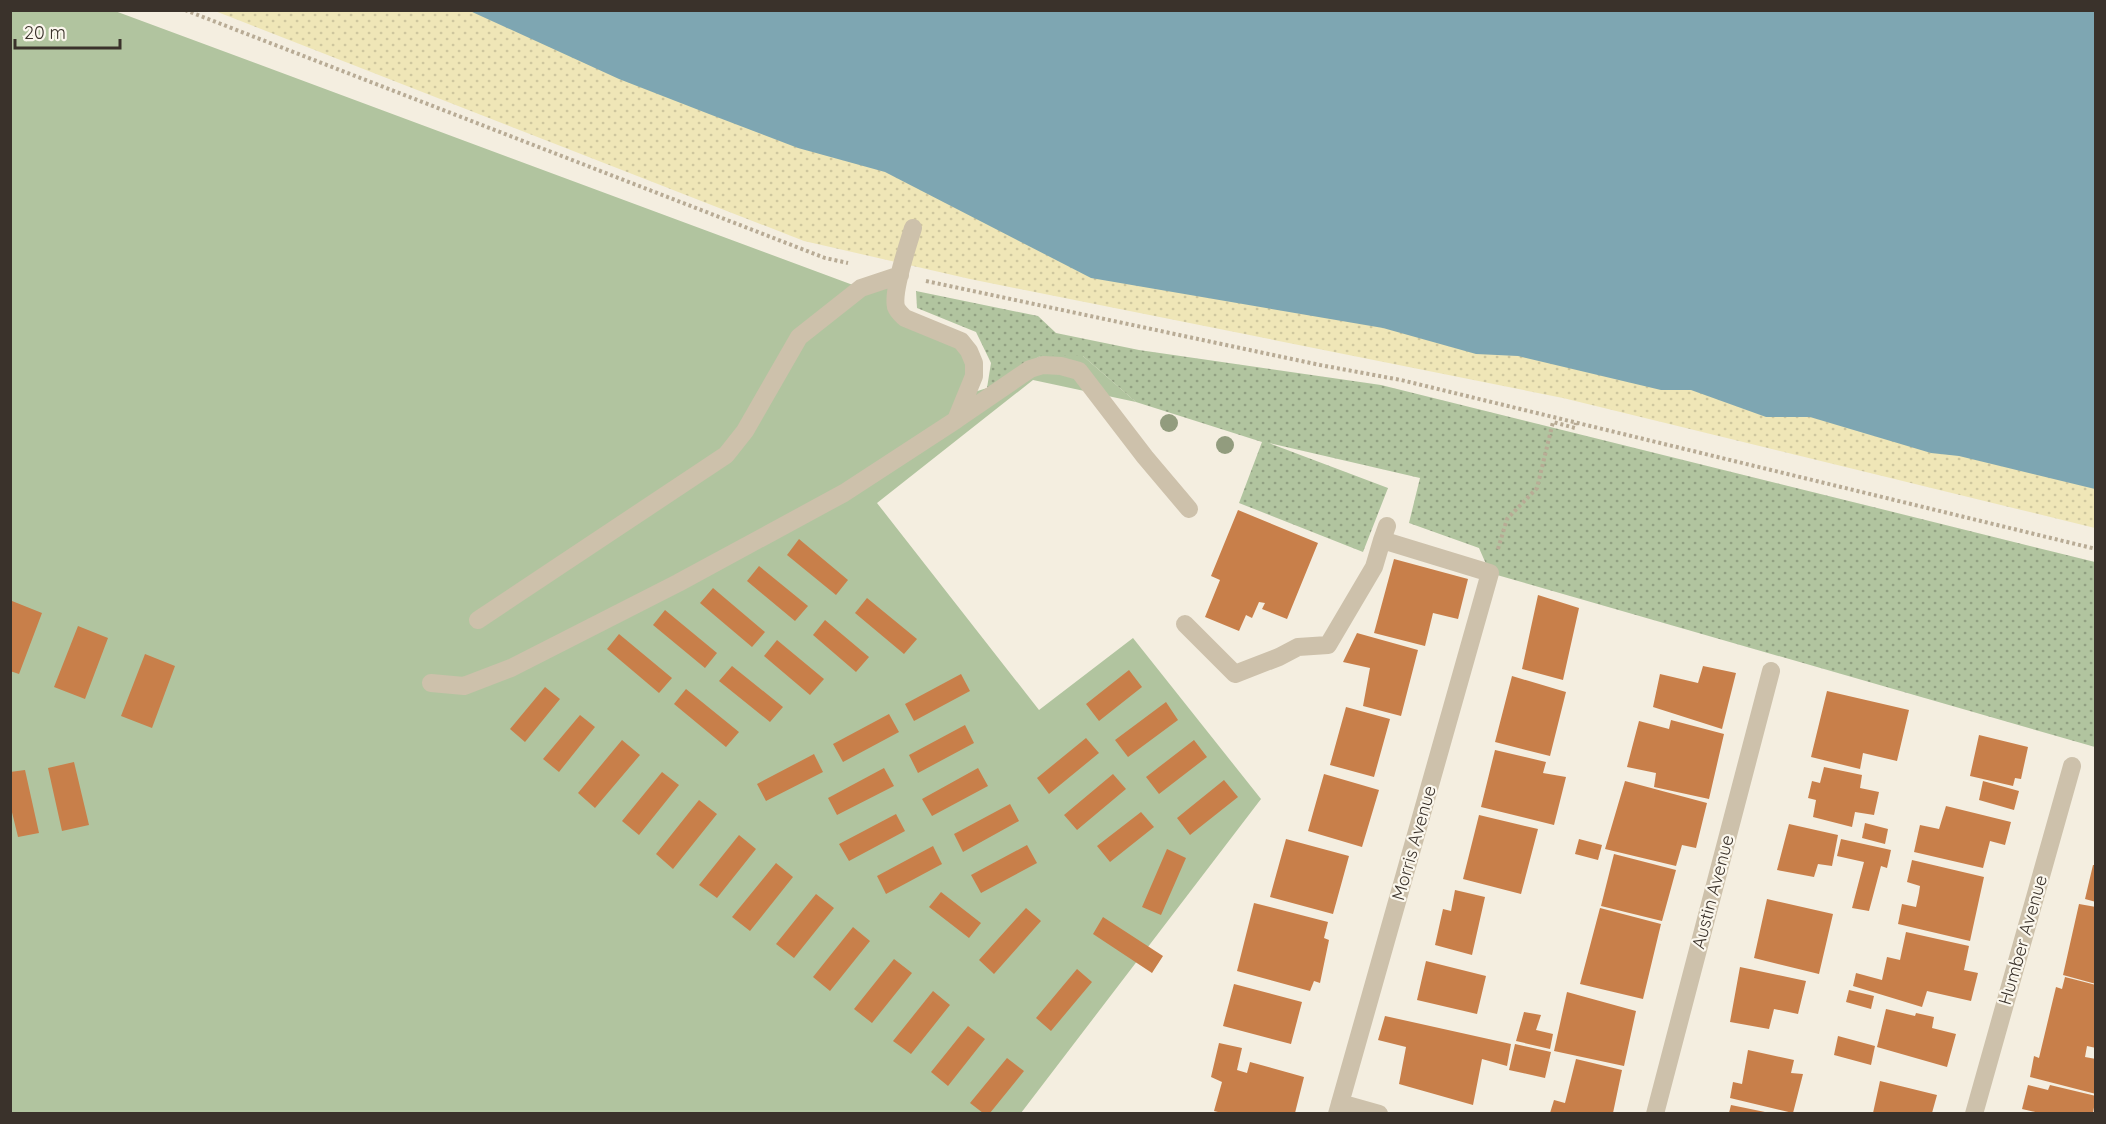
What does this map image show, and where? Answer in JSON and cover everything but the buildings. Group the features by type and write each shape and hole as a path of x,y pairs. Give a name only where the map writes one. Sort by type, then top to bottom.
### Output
{"street":[{"path":"913,228 900,275 895,304 897,311 905,318 961,341 969,351 974,363 974,376 956,420"},
{"path":"478,620 726,455 745,431 799,337 861,288 900,275"},
{"path":"431,683 464,686 512,668 678,583 834,499 1030,369 1043,365 1061,366 1079,371 1145,457 1189,509"},
{"path":"1185,624 1235,674 1298,647 1328,645 1374,567 1385,533 1490,573"},
{"name":"Morris Avenue","path":"1339,1108 1490,573"},
{"name":"Austin Avenue","path":"1655,1113 1771,671"},
{"name":"Humber Avenue","path":"1974,1113 2072,766"},
{"path":"1339,1108 1379,1113"}],"path":[{"path":"185,10 814,254 857,265"},
{"path":"900,275 1320,365 1401,380 2096,549"},
{"path":"1490,573 1507,519 1537,488 1552,422 1575,428 1576,423"}],"green space":[{"path":"10,11 115,11 861,288 900,275 895,304 969,351 968,394 987,388 1040,356 1083,356 1136,402 1033,380 877,503 1039,710 1133,638 1261,799 1021,1113 11,1113"},
{"path":"916,291 1038,316 1056,333 1139,350 1381,385 2095,562 2095,747 1490,573 1479,548 1409,523 1420,478 1269,443 1388,488 1363,552 1239,503 1262,442 1136,402 1083,356 1040,356 987,388 991,363 976,332 917,308"}],"sand":[{"path":"215,11 940,11 2095,348 2095,528 1563,398 970,279 804,241"}],"water":[{"path":"470,11 2095,11 2095,489 1959,456 1931,453 1810,417 1766,417 1691,390 1661,390 1518,356 1476,354 1383,328 1091,278 885,172 798,148 709,114 619,79"}]}
